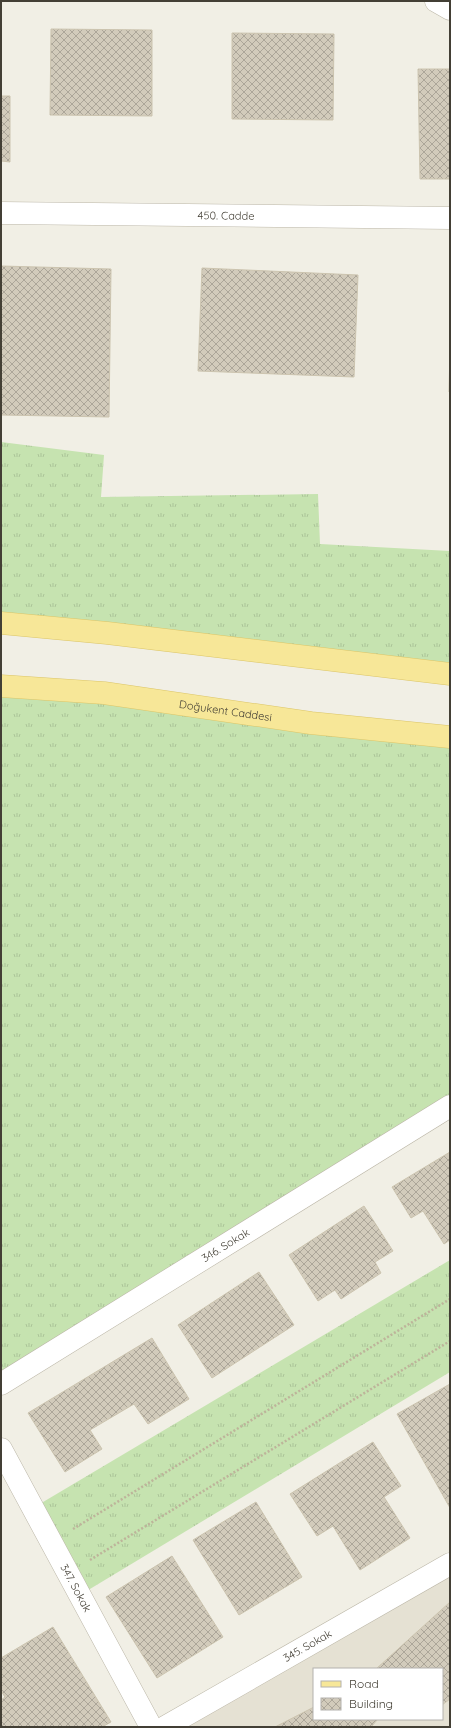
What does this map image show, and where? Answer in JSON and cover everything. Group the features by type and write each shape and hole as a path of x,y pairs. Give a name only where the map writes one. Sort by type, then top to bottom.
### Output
{"main road":[{"path":"1,623 107,633 450,674"},
{"name":"Doğukent Caddesi","path":"1,686 104,693 311,723 450,737"}],"street":[{"path":"436,1 450,9"},
{"name":"450. Cadde","path":"1,213 450,218"},
{"name":"346. Sokak","path":"1,1384 450,1106"},
{"name":"347. Sokak","path":"1,1449 151,1727"},
{"name":"345. Sokak","path":"165,1727 450,1564"}],"path":[{"path":"51,1542 450,1299"},
{"path":"68,1573 450,1341"}],"shaded area":[{"path":"450,1568 450,1727 181,1727"}],"green space":[{"path":"1,442 104,455 101,497 318,494 320,544 450,551 450,674 1,623"},
{"path":"1,686 450,737 450,1106 1,1384"},
{"path":"450,1260 450,1372 80,1595 33,1508"}],"building":[{"path":"51,29 152,30 152,116 50,115"},
{"path":"232,33 334,34 333,120 232,119"},
{"path":"418,69 450,69 450,179 420,179"},
{"path":"1,96 10,96 10,162 1,161"},
{"path":"1,266 111,269 109,417 1,415"},
{"path":"202,268 358,275 354,377 198,371"},
{"path":"450,348 450,392 449,392"},
{"path":"450,1152 450,1240 444,1244 423,1211 411,1218 392,1187"},
{"path":"364,1206 393,1251 375,1262 381,1273 341,1299 335,1290 318,1301 289,1255"},
{"path":"259,1272 294,1325 212,1378 178,1325"},
{"path":"152,1338 189,1399 148,1424 134,1404 90,1430 102,1449 65,1472 28,1413"},
{"path":"450,1384 450,1508 397,1414"},
{"path":"373,1442 401,1486 384,1497 410,1538 360,1570 333,1526 317,1536 290,1494"},
{"path":"256,1502 302,1577 239,1615 193,1540"},
{"path":"172,1556 223,1637 157,1678 106,1597"},
{"path":"450,1602 450,1699 443,1704 443,1668 377,1668"},
{"path":"53,1627 111,1722 102,1727 1,1727 1,1700 5,1697 1,1691 1,1658"},
{"path":"313,1708 313,1720 377,1720 371,1727 275,1727"}]}
